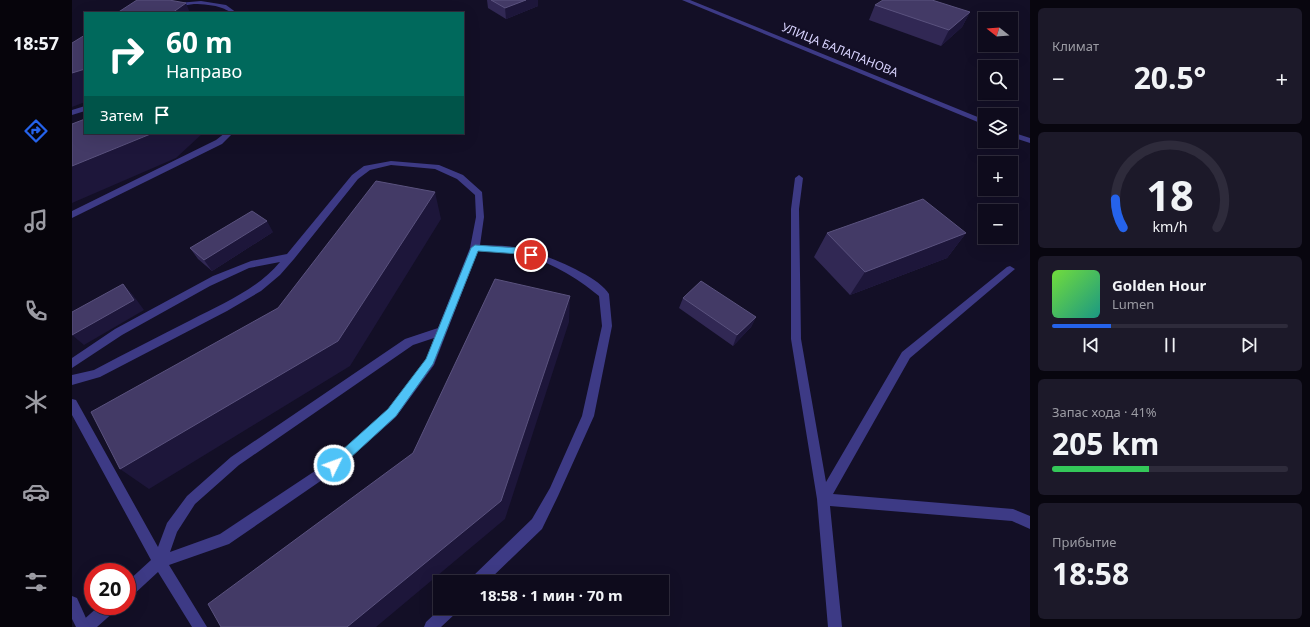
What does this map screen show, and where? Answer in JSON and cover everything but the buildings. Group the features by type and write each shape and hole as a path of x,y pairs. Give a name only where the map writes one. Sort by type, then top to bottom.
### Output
{"street":[{"name":"УЛИЦА БАЛАПАНОВА","path":"685,0 978,120"},
{"path":"160,12 181,4 210,3 230,8 233,12"},
{"path":"72,114 84,108"},
{"path":"72,215 219,142 228,134"},
{"path":"1018,137 1030,141"},
{"path":"72,380 96,374 223,308 258,288 278,274 355,177 367,168 391,163 436,167 460,177 479,194 480,217 475,248 430,362 392,413 334,465 224,538 159,562 136,583"},
{"path":"799,178 795,209 796,339 823,499 835,627"},
{"path":"475,248 519,251 555,263 581,276 604,294 607,326 588,416 554,492 537,524 484,575"},
{"path":"72,364 88,351 124,329 222,277 246,266 266,261 291,258"},
{"path":"823,499 906,355 1010,269"},
{"path":"159,562 172,528 191,500 235,461 409,342 442,331"},
{"path":"72,404 159,562 200,627"},
{"path":"823,499 1013,515 1030,523"},
{"path":"72,603 83,627"},
{"path":"86,627 100,615"},
{"path":"431,627 444,615"}],"route":[{"path":"334,465 392,413 430,362 475,248 519,251 531,255"}]}
